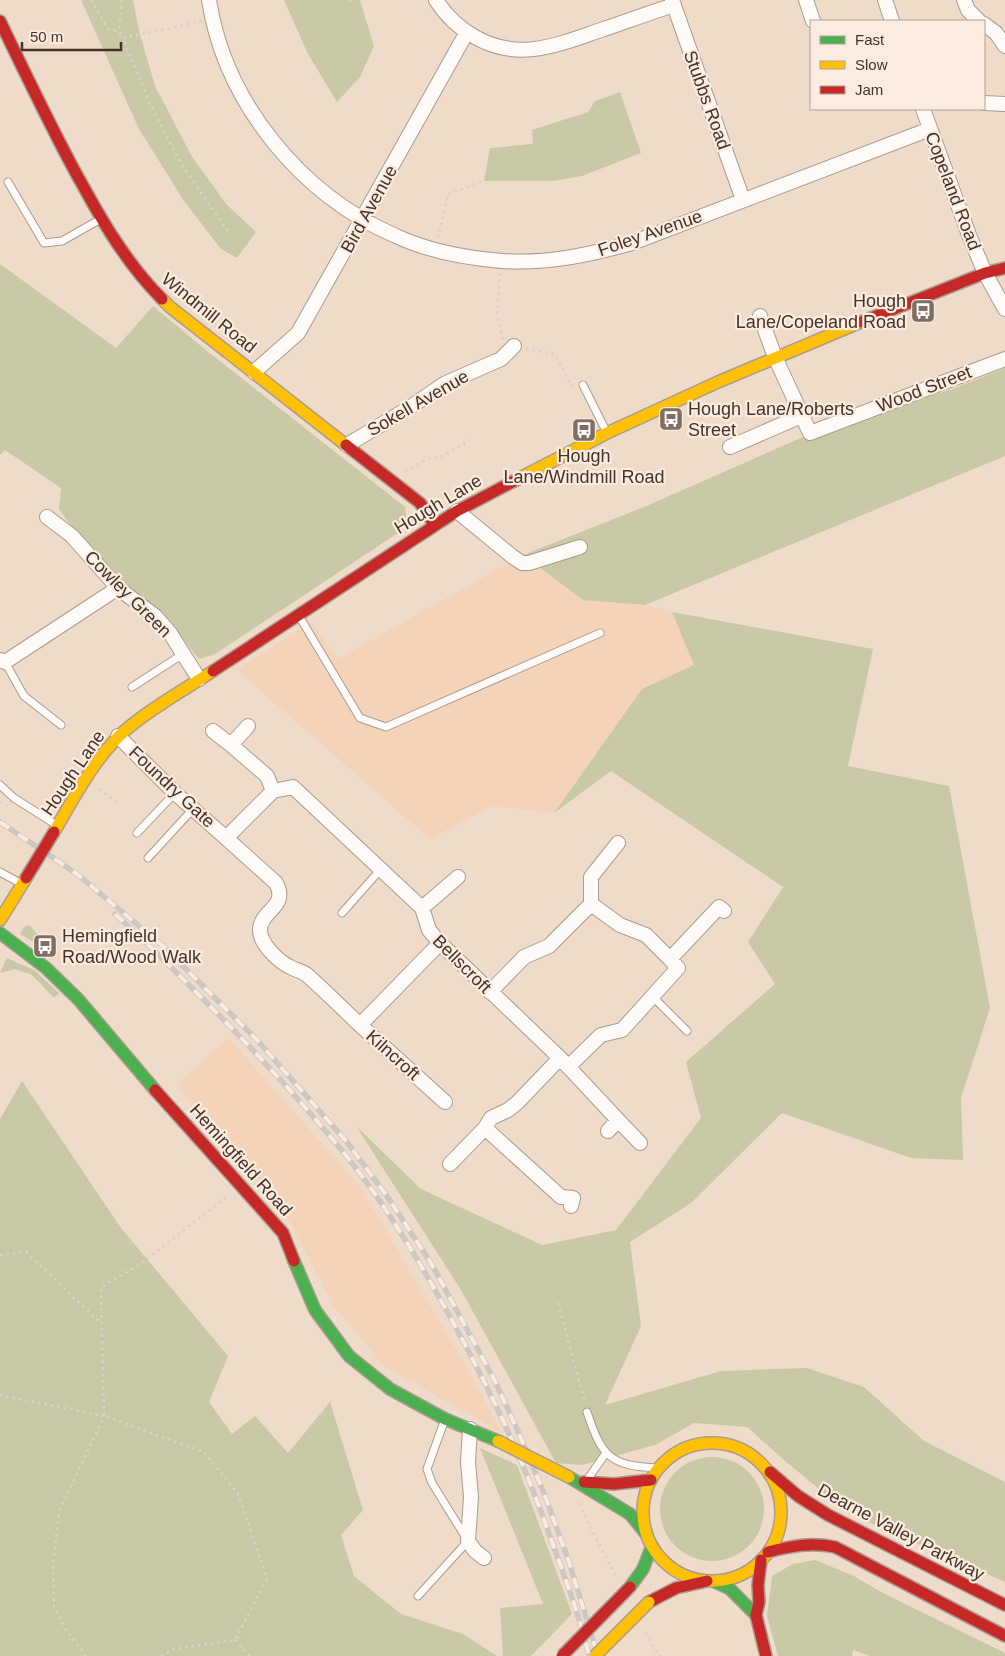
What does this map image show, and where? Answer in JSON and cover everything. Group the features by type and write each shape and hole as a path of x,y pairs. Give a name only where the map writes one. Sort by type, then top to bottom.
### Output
{"main road":[{"name":"Windmill Road","path":"0,21 38,102 101,219 146,284 170,307 420,503 434,524"},
{"name":"Hough Lane","path":"0,920 86,779 118,736 132,724 199,679 434,524 608,433 775,357 985,273 1005,268"},
{"name":"Hemingfield Road","path":"0,933 46,968 78,999 159,1094 283,1233 315,1310 349,1356 390,1390 446,1419 576,1480 626,1511 647,1534"},
{"path":"756,1615 730,1589 710,1581 690,1577 675,1570 662,1559 652,1546 643,1521 645,1493 650,1480 658,1468 685,1448 701,1444 718,1443 735,1447 750,1454 762,1465 775,1485 781,1507 780,1523 776,1538 765,1556 758,1585 759,1602 756,1615 766,1656"},
{"name":"Dearne Valley Parkway","path":"762,1465 796,1495 836,1521 1005,1606"},
{"name":"Hemingfield Road","path":"576,1480 614,1484 650,1480"},
{"path":"595,1656 649,1602 676,1588 739,1575 765,1556 796,1544 809,1543 835,1547 1005,1636"},
{"path":"562,1656 625,1584 643,1569 652,1546"}],"street":[{"name":"Foley Avenue","path":"209,0 224,56 252,112 270,138 305,176 331,198 363,220 396,236 435,250 501,261 544,261 574,258 632,243 930,128"},
{"path":"436,0 446,14 467,32 502,48 516,50 538,49 561,44 673,2"},
{"path":"806,0 814,20"},
{"path":"885,0 892,20"},
{"path":"964,0 968,10 977,20"},
{"name":"Stubbs Road","path":"673,2 743,200"},
{"path":"985,25 996,33 1005,46"},
{"name":"Bird Avenue","path":"254,372 298,333 467,32"},
{"path":"985,103 1005,104"},
{"name":"Copeland Road","path":"923,110 969,235 985,273"},
{"path":"985,273 1005,309"},
{"name":"Wood Street","path":"760,316 775,357 810,433 1005,359"},
{"name":"Sokell Avenue","path":"347,445 409,408 444,384 501,359 514,346"},
{"path":"730,447 801,416"},
{"path":"457,511 522,563 535,562 580,547"},
{"name":"Cowley Green","path":"47,517 72,536 118,588 155,616 170,633 199,679"},
{"path":"2,661 118,588"},
{"path":"232,745 248,726"},
{"path":"213,731 267,776 273,790"},
{"name":"Foundry Gate","path":"118,736 175,793 276,883 279,888 278,903 261,924 260,932 262,939 284,963 304,973 360,1025"},
{"name":"Bellscroft","path":"273,790 293,787 422,908 429,930 440,943 564,1063 640,1143"},
{"name":"Foundry Gate","path":"226,838 273,790"},
{"path":"490,992 524,957 549,946 591,904 591,877 618,843"},
{"path":"422,908 458,877"},
{"path":"450,1164 485,1128 491,1118 508,1110 601,1035 622,1030 678,968 646,934 620,925 591,904"},
{"path":"670,959 719,907 724,911"},
{"name":"Kilncroft","path":"440,943 360,1025 445,1102"},
{"path":"608,1131 618,1120"},
{"path":"485,1128 561,1197 573,1198 571,1206"},
{"path":"470,1429 468,1462 471,1497 468,1541 475,1552 484,1558"}],"lane":[{"path":"8,182 44,244 62,241 101,219"},
{"path":"583,385 608,433"},
{"path":"298,614 360,718 386,727 600,633"},
{"path":"132,688 183,654"},
{"path":"2,661 24,696 61,725"},
{"path":"0,785 14,798 56,829"},
{"path":"137,833 175,793"},
{"path":"148,858 193,809"},
{"path":"342,913 381,869"},
{"path":"0,872 24,881"},
{"path":"653,997 686,1031"},
{"path":"587,1412 596,1438 606,1453 626,1465 658,1468"},
{"path":"418,1596 468,1541 426,1469 446,1419"},
{"path":"576,1480 606,1453"}],"path":[{"path":"91,0 108,29 119,31"},
{"path":"122,0 119,31 150,104 180,162 227,230 231,232"},
{"path":"123,38 213,18"},
{"path":"435,250 448,194 484,181"},
{"path":"501,261 498,314 502,339 514,346 555,354 572,385 583,385"},
{"path":"391,479 427,459 441,457 470,440"},
{"path":"86,779 118,803"},
{"path":"86,1656 66,1630 54,1607 53,1567 59,1512 104,1416 100,1287 139,1265 242,1185"},
{"path":"0,1255 26,1252 102,1324"},
{"path":"558,1303 587,1412"},
{"path":"0,1395 104,1416 204,1452 238,1494 267,1579 235,1640"},
{"path":"576,1480 583,1512 625,1584"},
{"path":"642,1625 656,1651 661,1656"},
{"path":"161,1656 174,1649 235,1640"},
{"path":"235,1640 250,1656"}],"shaded area":[{"path":"523,555 583,600 645,605 672,612 695,665 642,689 554,813 492,806 430,839 237,670 311,621 338,659"},
{"path":"229,1038 361,1188 457,1351 502,1433 385,1367 333,1305 285,1213 176,1085"}],"green space":[{"path":"81,0 133,0 139,31 155,86 191,155 226,204 256,232 237,258 221,249 184,201 139,129"},
{"path":"284,0 360,0 374,46 360,77 337,102 308,54"},
{"path":"620,92 641,153 582,176 553,181 484,181 490,148 533,144 532,130 588,112 595,101"},
{"path":"0,264 116,348 153,306 207,351 405,507 407,524 401,531 215,654 199,659 159,609 125,584 68,522 59,509 61,488 5,450 0,455"},
{"path":"1005,368 1005,456 645,605 583,600 523,555 644,507 837,422 950,390"},
{"path":"672,612 873,649 848,766 949,786 990,1008 961,1098 963,1160 911,1158 782,1113 691,1203 630,1242 641,1326 605,1405 721,1371 807,1368 864,1387 924,1441 1005,1482 1005,1582 848,1513 747,1427 694,1423 655,1445 582,1465 556,1463 461,1290 356,1126 421,1189 542,1245 616,1230 701,1118 686,1062 775,984 748,942 783,887 611,771 554,813 642,689 694,665"},
{"path":"29,925 42,939 37,944 20,934 24,927"},
{"path":"7,958 34,970 59,993 54,998 32,975 15,969 0,973"},
{"path":"22,1081 121,1228 228,1356 209,1402 232,1434 255,1416 288,1453 330,1402 363,1510 341,1535 354,1576 401,1614 463,1634 497,1656 0,1656 0,1119"},
{"path":"480,1448 517,1465 572,1614 531,1656 503,1656 500,1608 543,1604"},
{"path":"712,1457 732,1461 749,1472 760,1489 764,1509 760,1529 749,1546 732,1557 712,1561 692,1557 675,1546 664,1529 660,1509 664,1489 675,1472 692,1461"},
{"path":"815,1560 852,1575 883,1593 1005,1653 1005,1656 870,1656 853,1650 852,1656 778,1656 767,1616 772,1576 793,1564"}],"railway":[{"path":"0,822 77,874 164,947 257,1040 347,1142 389,1199 431,1263 495,1381 517,1429 544,1493 569,1562 598,1656"},
{"path":"115,914 202,998 289,1090 355,1168 401,1232 467,1349 493,1399 516,1450 564,1576 589,1656"}],"traffic: fast":[{"path":"0,933 46,968 78,999 155,1090"},
{"path":"294,1261 315,1310 349,1356 390,1389 445,1419 498,1441"},
{"path":"569,1477 630,1514 647,1535"},
{"path":"630,1587 643,1569 652,1546"},
{"path":"713,1581 730,1589 756,1615"}],"traffic: slow":[{"path":"162,299 346,445"},
{"path":"516,480 607,433 718,382 861,322"},
{"path":"54,832 79,789 109,746 152,710 213,671"},
{"path":"0,920 26,878"},
{"path":"498,1441 569,1477"},
{"path":"712,1443 738,1449 761,1463 775,1486 781,1512 775,1538 761,1561 738,1575 712,1581 686,1575 663,1561 649,1538 643,1512 649,1486 663,1463 686,1449 712,1443"},
{"path":"595,1656 649,1602"}],"traffic: jam":[{"path":"0,21 53,129 101,218 135,268 162,299"},
{"path":"861,322 985,273 1005,268"},
{"path":"346,445 420,503 434,524"},
{"path":"213,671 457,511 516,480"},
{"path":"26,878 54,832"},
{"path":"155,1090 283,1233 294,1261"},
{"path":"770,1472 798,1496 828,1515 1005,1605"},
{"path":"584,1482 614,1484 651,1480"},
{"path":"768,1552 801,1545 835,1547 1005,1636"},
{"path":"761,1560 758,1585 759,1602 756,1615 766,1656"},
{"path":"649,1602 676,1588 707,1581"},
{"path":"562,1656 630,1587"}],"place":[{"name":"Hough Lane/Copeland Road","path":"923,311"},
{"name":"Hough Lane/Roberts Street","path":"671,419"},
{"name":"Hough Lane/Windmill Road","path":"584,430"},
{"name":"Hemingfield Road/Wood Walk","path":"45,946"}]}
